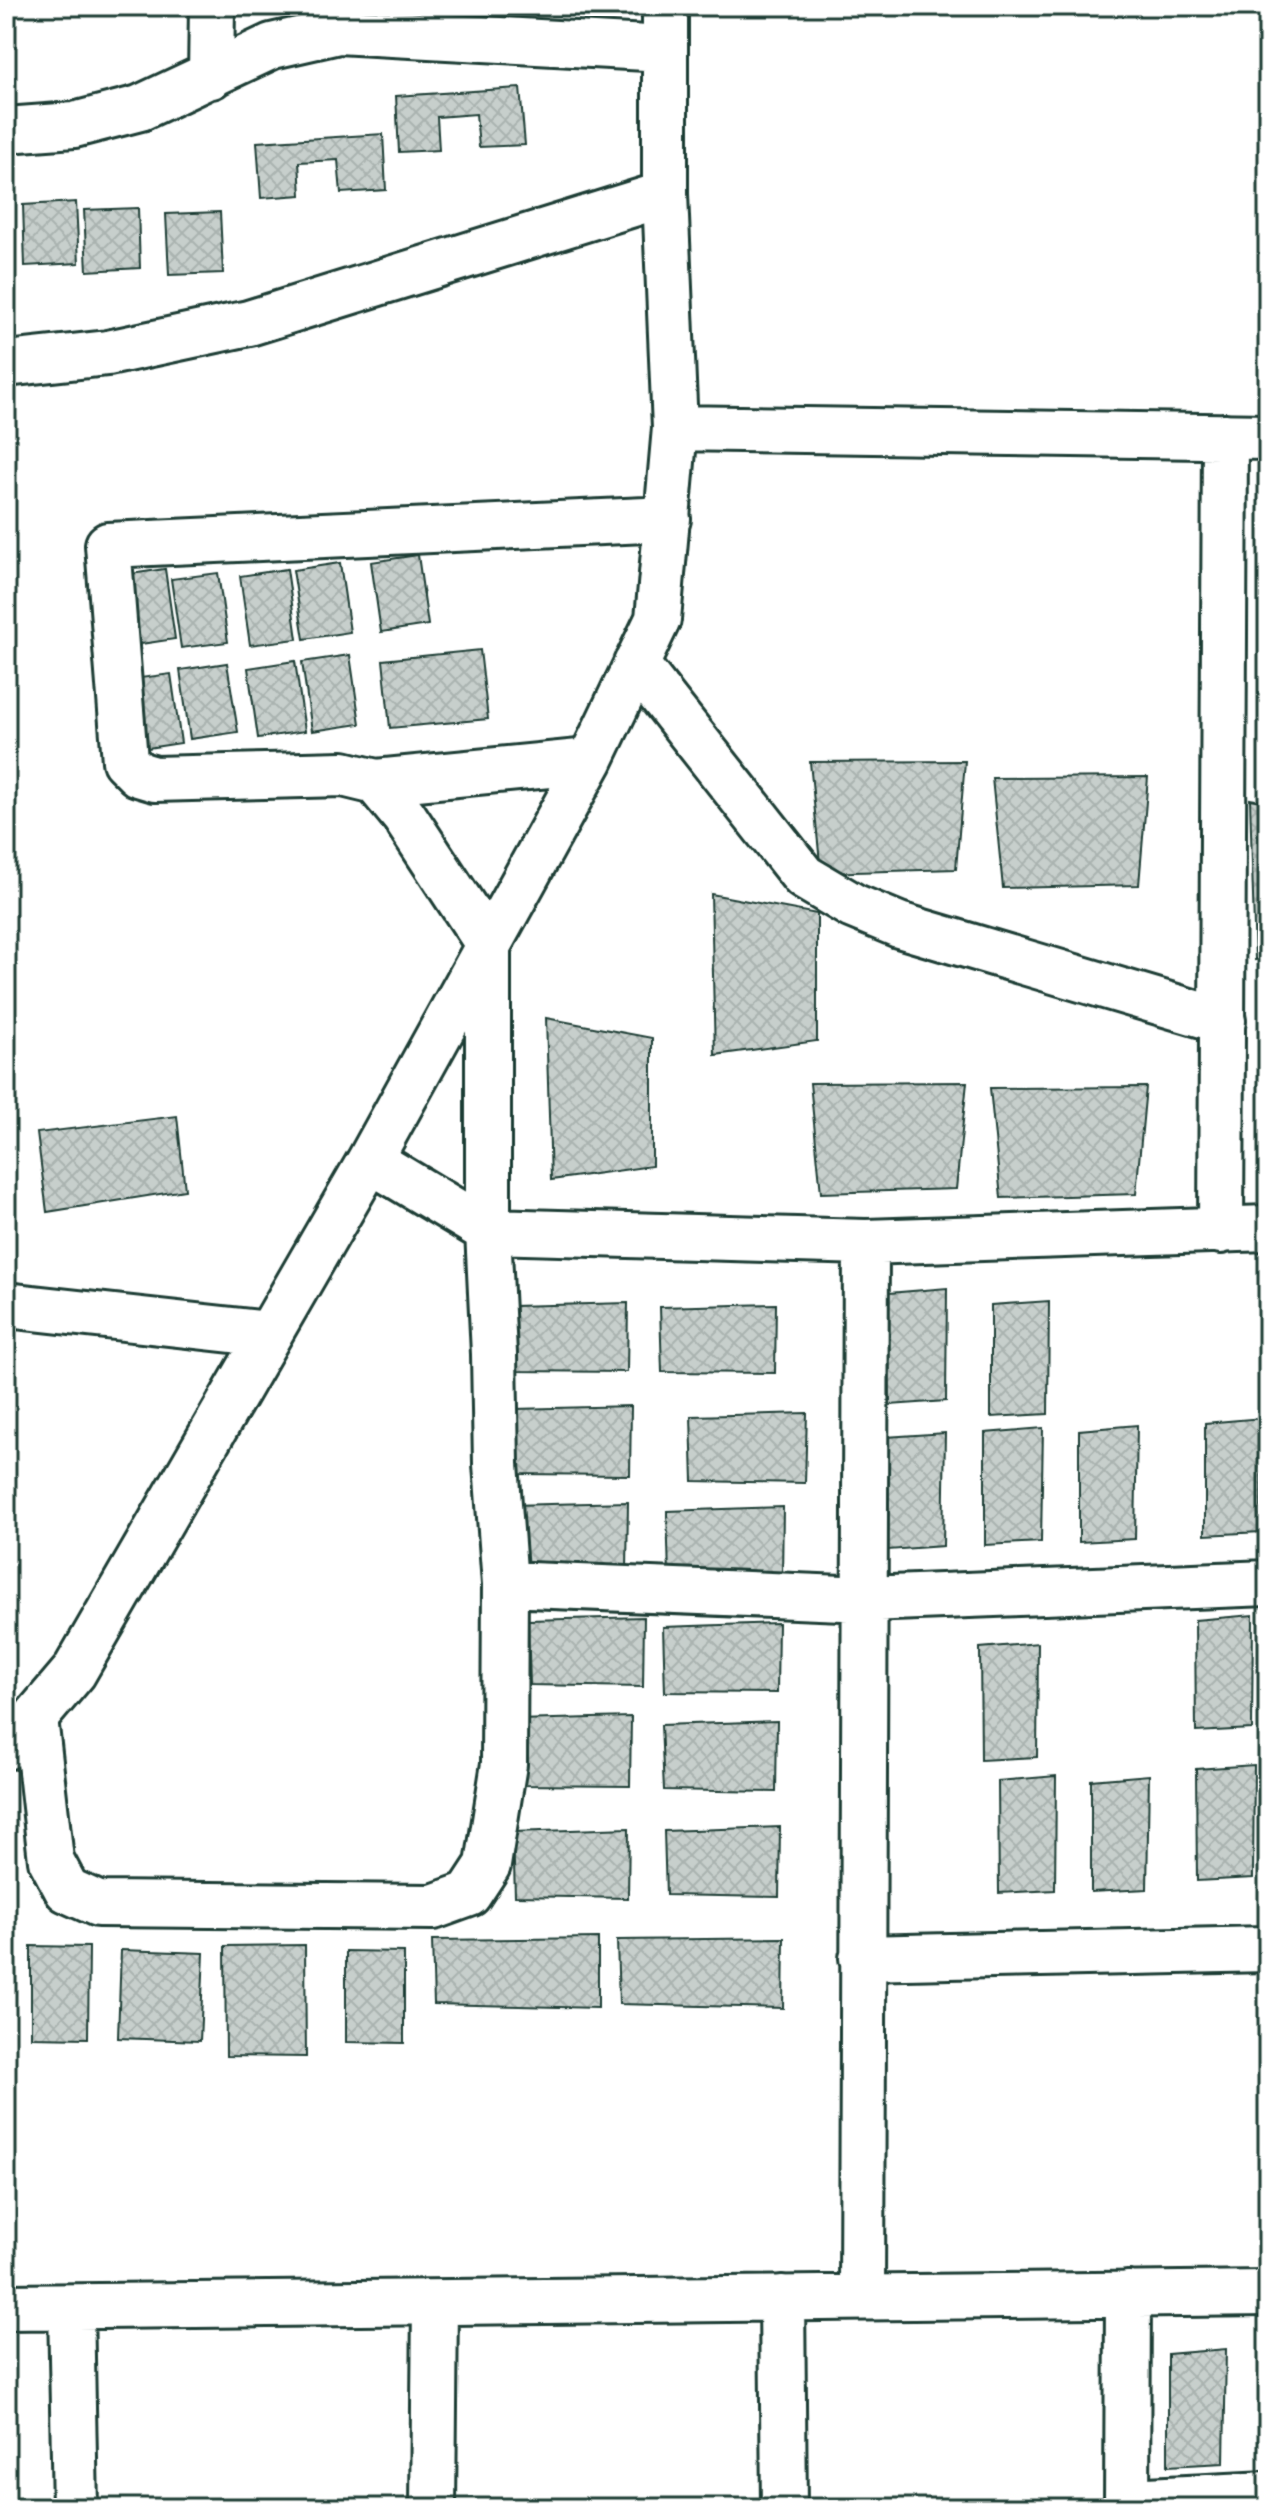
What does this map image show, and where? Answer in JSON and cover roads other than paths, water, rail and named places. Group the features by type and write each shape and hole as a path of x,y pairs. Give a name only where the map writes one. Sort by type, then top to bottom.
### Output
{"street":[{"path":"211,76 212,6"},
{"path":"376,782 404,816 488,944 488,1231 496,1464 505,1584 504,1764 488,1865 469,1894 433,1907 98,1904 67,1890 51,1860 21,1733 74,1672 370,1160 488,944 590,761 658,619 675,428 665,194 665,6"},
{"path":"6,130 74,125 140,108 272,46 338,31 665,49"},
{"path":"6,364 108,353 249,323 665,194"},
{"path":"675,428 1268,437"},
{"path":"1221,1231 1225,436"},
{"path":"590,761 376,782 343,774 155,779 138,774 125,761 108,545 668,519"},
{"path":"636,664 804,877 853,906 899,925 1223,1021"},
{"path":"370,1160 488,1231 866,1242 1268,1228"},
{"path":"862,2297 866,1242"},
{"path":"6,1305 269,1334"},
{"path":"505,1584 867,1599 1268,1583"},
{"path":"862,1958 1268,1949"},
{"path":"6,2307 1268,2293"},
{"path":"1128,2294 1127,2504 1268,2494"},
{"path":"782,2298 784,2508"},
{"path":"433,2508 435,2303"},
{"path":"71,2307 75,2508"}]}
